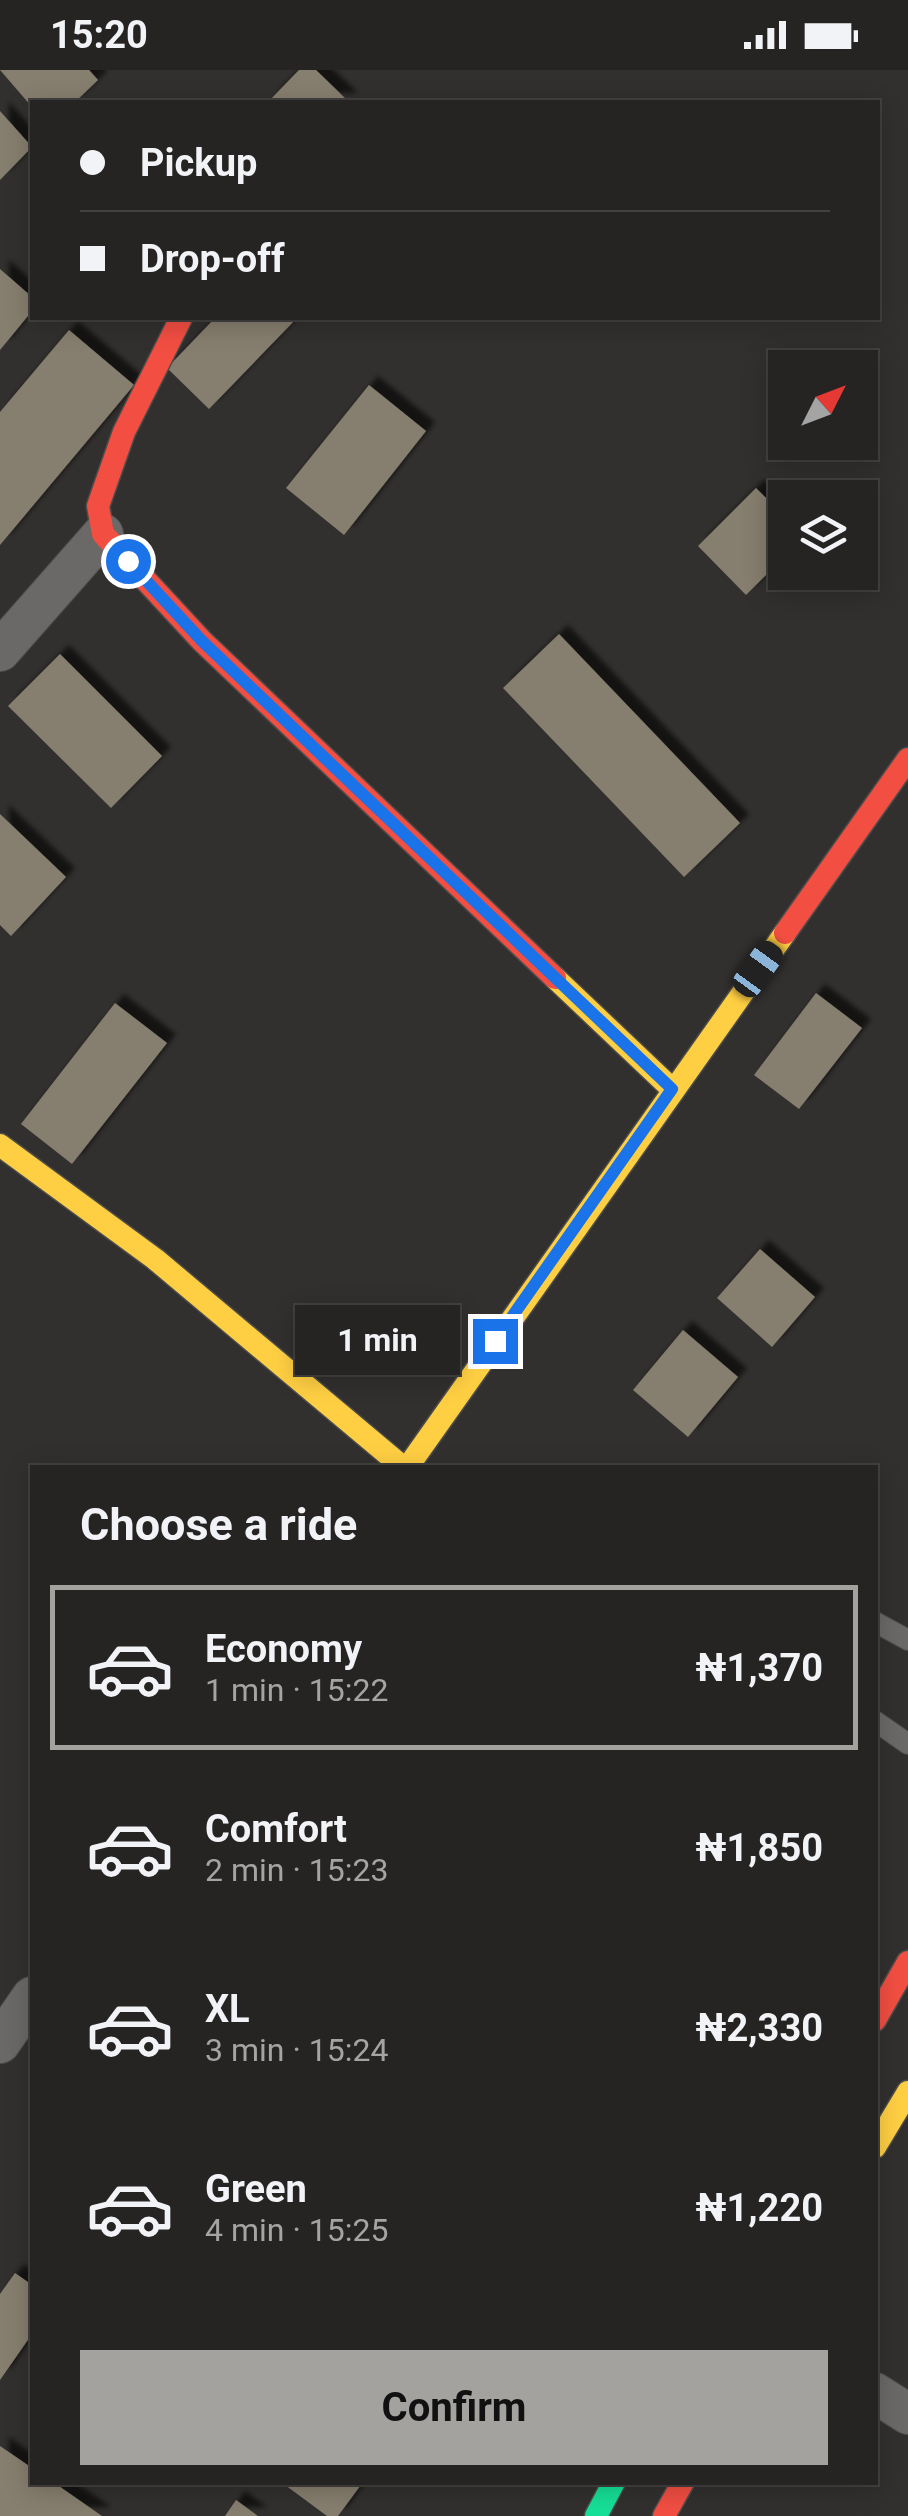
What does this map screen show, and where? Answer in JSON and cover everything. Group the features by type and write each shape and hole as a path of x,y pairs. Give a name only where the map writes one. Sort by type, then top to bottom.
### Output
{"main road":[{"path":"180,320 124,432 98,506 103,534 202,641 672,1089"},
{"path":"407,1465 908,759"},
{"path":"0,1145 156,1259 401,1465"},
{"path":"878,2015 908,1962"},
{"path":"878,2142 906,2100"},
{"path":"596,2516 612,2485"},
{"path":"664,2516 680,2485"}],"street":[{"path":"0,651 103,534"},
{"path":"0,2043 30,1999"},
{"path":"878,2395 908,2414"}],"lane":[{"path":"878,1624 908,1640"},
{"path":"878,1723 908,1744"}],"building":[{"path":"0,70 89,70 98,80 77,100 30,100 30,105"},
{"path":"299,70 316,70 347,100 270,100"},
{"path":"0,111 30,149 0,180"},
{"path":"0,269 30,295 30,313 0,350"},
{"path":"213,320 295,320 209,409 167,368"},
{"path":"69,330 134,385 0,545 0,412"},
{"path":"369,385 426,431 344,535 286,488"},
{"path":"756,488 768,500 768,573 746,595 698,546"},
{"path":"559,634 740,823 684,877 503,688"},
{"path":"60,654 162,756 111,808 8,706"},
{"path":"0,814 66,877 11,936 0,925"},
{"path":"816,993 862,1028 799,1109 754,1075"},
{"path":"115,1003 167,1043 72,1164 21,1124"},
{"path":"760,1249 815,1297 772,1347 717,1298"},
{"path":"683,1330 738,1377 688,1437 633,1390"},
{"path":"15,2273 30,2284 30,2337 0,2380 0,2294"},
{"path":"0,2446 30,2467 30,2485 57,2485 102,2516 0,2516"},
{"path":"285,2485 361,2485 338,2516 327,2516"},
{"path":"236,2500 258,2516 225,2516"}],"traffic: fast":[{"path":"596,2516 612,2485"}],"traffic: slow":[{"path":"409,1465 785,933"},
{"path":"555,978 672,1089"},
{"path":"0,1145 155,1259 400,1465"},
{"path":"878,2142 908,2092"}],"traffic: jam":[{"path":"180,320 124,432 98,506 103,534 202,641 555,978"},
{"path":"785,933 908,759"},
{"path":"878,2015 908,1962"},
{"path":"664,2516 681,2485"}],"route":[{"path":"128,561 202,641 672,1089 495,1341"}]}
